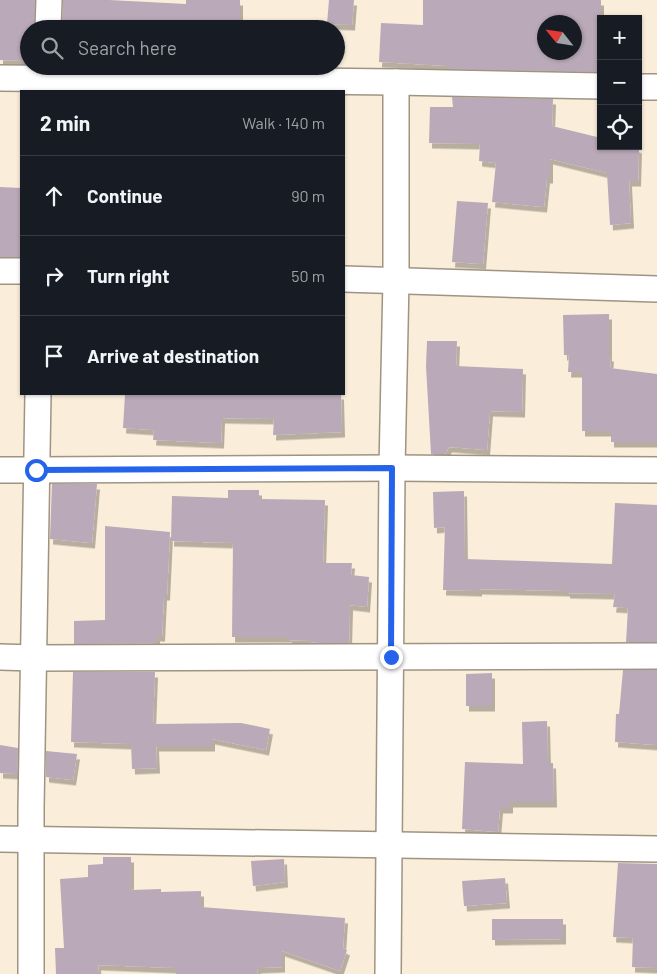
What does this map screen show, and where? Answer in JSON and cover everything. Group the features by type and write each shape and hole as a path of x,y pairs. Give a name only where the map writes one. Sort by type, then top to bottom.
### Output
{"street":[{"path":"48,20 49,0"},
{"path":"0,78 597,86"},
{"path":"388,974 392,468 396,280 396,82"},
{"path":"642,87 657,87"},
{"path":"0,271 20,271"},
{"path":"345,279 657,289"},
{"path":"31,974 31,839 38,395"},
{"path":"0,470 392,468 657,470"},
{"path":"0,657 657,656"},
{"path":"0,838 657,850"}],"building":[{"path":"0,0 35,0 34,20 20,20 20,61 0,60"},
{"path":"63,0 186,4 186,0 240,0 240,20 62,20"},
{"path":"329,0 354,0 352,25 345,25 345,20 327,20"},
{"path":"423,0 601,0 601,15 597,15 597,72 449,69 449,66 379,62 381,23 423,25"},
{"path":"452,97 553,99 552,126 597,137 597,150 639,150 638,181 629,181 631,223 610,225 607,173 550,159 550,178 547,178 544,207 492,202 496,163 479,161 480,144 429,143 430,107 453,107"},
{"path":"0,187 20,188 20,257 0,257"},
{"path":"457,201 488,203 483,264 452,262"},
{"path":"609,314 610,368 657,374 657,442 611,442 611,431 582,431 582,372 568,372 569,355 564,355 563,315"},
{"path":"427,341 457,341 456,366 523,369 522,412 490,411 487,450 449,447 445,454 431,454 426,366"},
{"path":"125,395 341,395 342,432 273,435 274,419 222,418 221,443 153,440 154,430 123,428"},
{"path":"52,484 97,484 92,543 50,539"},
{"path":"228,490 259,490 259,499 325,500 323,563 352,563 351,575 369,577 367,607 350,605 349,643 289,640 289,637 232,637 233,543 171,541 172,496 228,498"},
{"path":"464,491 465,559 612,564 615,503 657,505 657,642 626,642 628,608 613,607 615,594 567,593 567,591 443,590 445,527 434,528 433,492"},
{"path":"105,526 170,532 167,595 164,595 162,636 157,636 157,643 74,644 74,621 105,620"},
{"path":"623,670 657,670 657,745 615,742 616,714 619,714"},
{"path":"73,672 155,672 153,724 241,723 270,729 266,750 212,739 212,746 156,746 157,768 132,769 131,744 71,742"},
{"path":"492,673 492,706 466,706 466,674"},
{"path":"547,721 548,763 553,763 554,802 510,802 510,808 500,808 498,832 462,829 465,762 523,764 522,722"},
{"path":"0,745 18,748 17,774 0,773"},
{"path":"46,751 77,754 73,780 46,777"},
{"path":"103,857 131,857 131,890 161,889 161,892 201,891 201,907 345,918 343,948 347,950 340,971 282,951 282,967 258,968 257,974 176,974 176,968 98,965 99,974 56,974 55,948 64,948 60,879 88,877 88,865 103,864"},
{"path":"284,859 285,882 253,886 251,861"},
{"path":"618,863 657,864 657,968 632,967 633,938 613,937"},
{"path":"505,878 507,903 464,906 462,881"},
{"path":"492,919 563,919 563,939 492,940"}],"route":[{"path":"36,470 392,468 391,657"}]}
